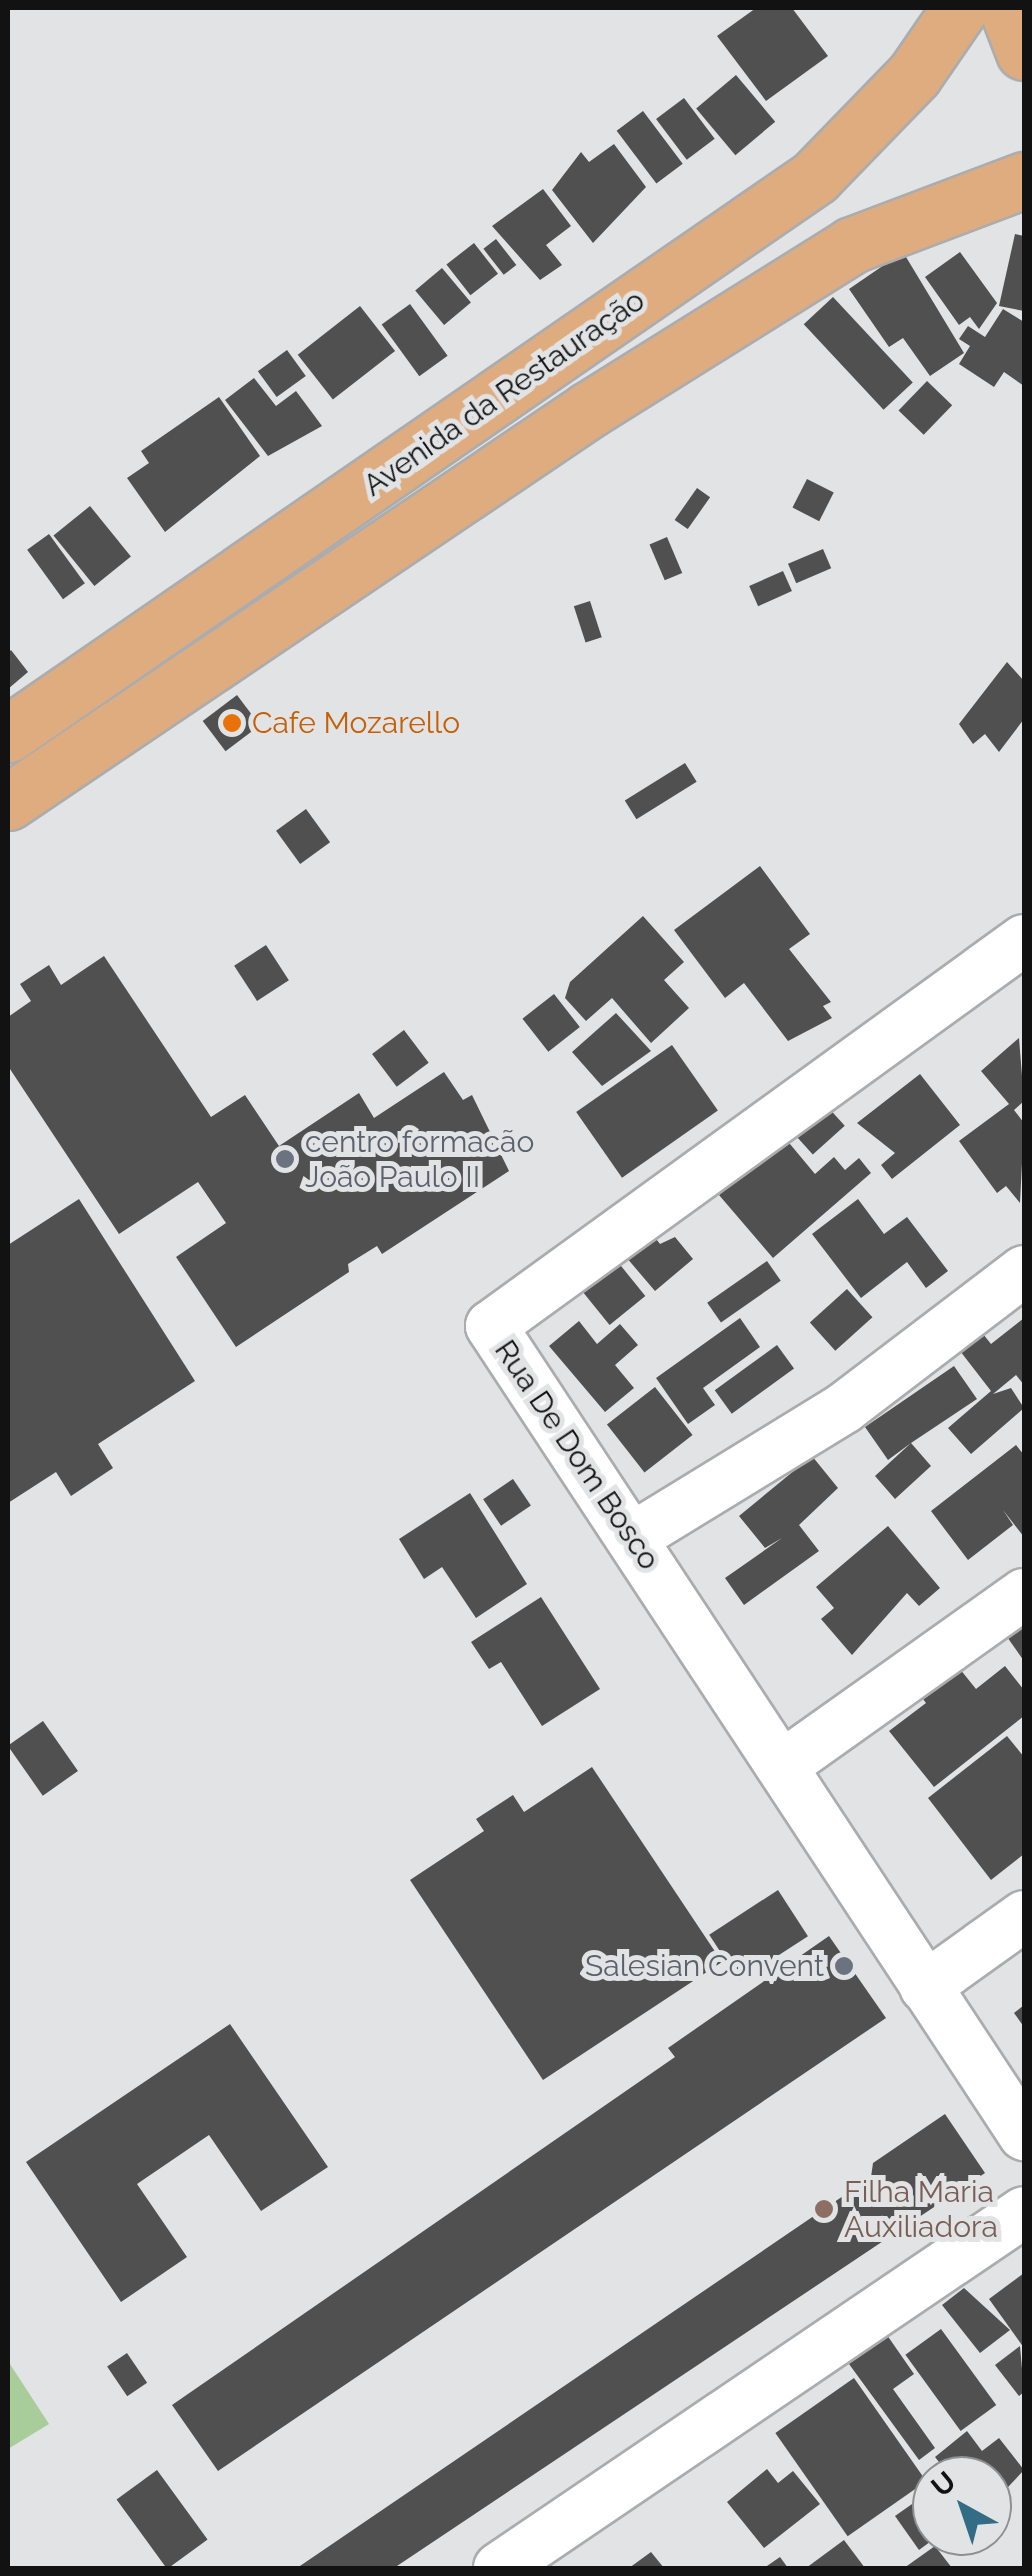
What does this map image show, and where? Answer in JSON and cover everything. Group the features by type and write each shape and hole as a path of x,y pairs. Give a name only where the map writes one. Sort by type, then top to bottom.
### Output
{"main road":[{"name":"Avenida da Restauração","path":"8,734 815,177 914,75 960,8"},
{"path":"1008,8 1024,52"},
{"name":"Avenida da Restauração","path":"8,802 590,409 852,244 1024,180"}],"street":[{"name":"Rua De Dom Bosco","path":"1021,951 491,1326 1024,2134"},
{"path":"632,1538 844,1408 1024,1271"},
{"path":"782,1766 1024,1594"},
{"path":"925,1988 1024,1916"},
{"path":"500,2568 1024,2212"}],"green space":[{"path":"8,2361 49,2424 8,2449"}],"building":[{"path":"756,8 792,8 828,56 766,101 717,36"},
{"path":"736,75 775,122 735,155 696,108"},
{"path":"684,98 715,139 687,160 656,119"},
{"path":"643,111 683,164 656,184 617,131"},
{"path":"614,144 646,187 593,243 552,190 581,152 589,162"},
{"path":"543,189 571,226 546,245 562,265 540,280 492,226"},
{"path":"1015,234 1024,236 1024,311 999,306"},
{"path":"496,239 516,265 504,275 483,249"},
{"path":"474,243 498,274 470,295 446,265"},
{"path":"903,252 964,353 930,376 903,338 889,347 849,289"},
{"path":"960,252 997,303 979,329 970,317 959,325 925,277"},
{"path":"442,268 471,302 444,325 415,290"},
{"path":"833,297 913,383 884,410 804,324"},
{"path":"410,304 448,356 419,376 382,325"},
{"path":"360,306 395,351 333,400 298,355"},
{"path":"1003,309 1024,322 1024,386 1004,372 994,387 959,364 970,346 959,339 968,326 985,337"},
{"path":"287,350 306,376 277,397 258,371"},
{"path":"254,378 276,406 296,391 322,426 268,456 225,400"},
{"path":"927,381 952,405 924,435 899,410"},
{"path":"219,397 260,456 165,532 127,478 149,463 141,451"},
{"path":"807,479 834,493 819,521 792,508"},
{"path":"697,488 710,497 688,529 675,520"},
{"path":"90,506 131,557 94,586 53,536"},
{"path":"49,534 85,583 63,599 27,550"},
{"path":"667,537 682,573 665,580 650,544"},
{"path":"823,549 831,568 796,583 788,564"},
{"path":"783,571 792,591 758,606 749,586"},
{"path":"590,601 602,637 586,642 574,606"},
{"path":"11,650 28,672 8,689 8,653"},
{"path":"1007,662 1024,681 1024,719 999,752 985,734 973,744 959,724"},
{"name":"Cafe Mozarello","path":"237,695 260,725 226,751 203,721"},
{"path":"685,763 697,782 636,819 625,801"},
{"path":"306,809 330,842 300,864 276,831"},
{"path":"760,866 810,934 789,949 831,1002 823,1006 832,1018 788,1041 744,983 725,998 674,930"},
{"path":"643,916 684,962 664,980 689,1008 651,1043 612,998 586,1021 565,998 570,982"},
{"path":"266,945 289,980 257,1001 234,966"},
{"name":"centro formacão João Paulo II","path":"104,956 211,1117 245,1095 279,1146 359,1093 374,1118 444,1072 463,1100 472,1095 509,1171 382,1254 377,1246 348,1264 349,1272 236,1347 176,1257 226,1223 198,1182 119,1234 8,1066 8,1017 31,1001 20,984 49,965 61,985"},
{"path":"554,994 580,1027 548,1052 522,1019"},
{"path":"616,1013 651,1051 602,1086 572,1052"},
{"path":"404,1030 429,1063 397,1087 372,1054"},
{"path":"1019,1038 1024,1101 1014,1110 1024,1123 1020,1203 1006,1186 997,1193 959,1141 1009,1104 981,1071"},
{"path":"672,1045 718,1111 622,1178 576,1112"},
{"path":"920,1074 960,1125 892,1179 881,1165 895,1153 857,1123"},
{"path":"826,1105 845,1126 813,1155 794,1134"},
{"path":"785,1138 815,1174 834,1157 845,1170 859,1158 871,1173 773,1258 719,1195"},
{"path":"79,1199 195,1381 98,1444 113,1468 71,1496 56,1472 8,1503 8,1245"},
{"path":"858,1199 884,1234 907,1217 948,1271 926,1288 907,1262 861,1298 812,1234"},
{"path":"653,1235 660,1244 675,1237 693,1259 655,1291 626,1257"},
{"path":"617,1261 645,1296 610,1325 581,1290"},
{"path":"767,1261 781,1281 721,1323 707,1303"},
{"path":"847,1289 872,1317 835,1351 810,1322"},
{"path":"740,1318 760,1347 703,1388 715,1405 688,1424 656,1378"},
{"path":"1024,1318 1024,1385 1016,1375 993,1394 1011,1388 1024,1408 971,1454 948,1428 991,1391 957,1347 979,1329 991,1344"},
{"path":"579,1321 597,1344 620,1324 638,1345 615,1365 634,1388 605,1412 549,1346"},
{"path":"777,1345 794,1368 732,1414 715,1390"},
{"path":"954,1366 977,1399 888,1460 865,1427"},
{"path":"655,1387 693,1435 644,1473 607,1425"},
{"path":"911,1443 931,1466 895,1499 875,1476"},
{"path":"1016,1445 1024,1455 1024,1537 1003,1510 1013,1525 968,1560 931,1511"},
{"path":"812,1456 838,1488 799,1525 819,1551 744,1605 725,1578 782,1538 765,1548 739,1516"},
{"path":"513,1479 531,1506 501,1526 483,1499"},
{"path":"470,1493 527,1584 476,1618 442,1567 424,1579 399,1539"},
{"path":"888,1526 940,1588 919,1606 907,1593 852,1655 821,1619 834,1608 816,1587"},
{"path":"541,1597 600,1689 542,1726 501,1662 489,1669 471,1642"},
{"path":"1024,1620 1024,1661 1005,1634"},
{"path":"947,1653 976,1689 1005,1666 1024,1690 1024,1716 934,1787 889,1731 926,1703 910,1682"},
{"path":"43,1721 78,1771 43,1796 8,1746"},
{"path":"1007,1736 1024,1757 1024,1854 991,1880 928,1798"},
{"path":"592,1767 722,1962 543,2080 410,1880 484,1831 476,1819 513,1795 524,1812"},
{"path":"778,1890 808,1936 739,1981 709,1935"},
{"path":"829,1936 886,2018 218,2471 172,2405 675,2057 668,2048"},
{"path":"1024,2005 1024,2027 1014,2013"},
{"path":"230,2024 328,2167 261,2211 209,2135 137,2184 187,2257 121,2302 26,2162"},
{"path":"945,2114 985,2173 394,2568 297,2568 871,2177 873,2163"},
{"path":"1024,2273 1024,2348 989,2299"},
{"path":"964,2288 1010,2330 980,2353 942,2305"},
{"path":"880,2325 914,2374 893,2389 935,2448 924,2456 916,2456 841,2353"},
{"path":"941,2329 996,2405 961,2431 905,2355"},
{"path":"1020,2346 1024,2392 1019,2396 995,2365"},
{"path":"127,2353 147,2383 127,2396 107,2366"},
{"path":"854,2378 912,2461 912,2491 848,2536 775,2433"},
{"path":"967,2431 982,2451 999,2438 1024,2470 1012,2483 1012,2456 936,2456"},
{"path":"767,2469 778,2483 793,2471 820,2504 764,2548 727,2502"},
{"path":"157,2470 208,2540 166,2568 117,2499"},
{"path":"912,2504 912,2540 895,2516"},
{"path":"844,2540 865,2568 806,2568"},
{"path":"651,2552 664,2568 629,2568"},
{"path":"921,2556 943,2556 952,2568 904,2568"},
{"path":"780,2557 788,2568 764,2568"}],"place":[{"name":"Cafe Mozarello","path":"232,723"},
{"name":"centro formacão João Paulo II","path":"285,1159"},
{"name":"Salesian Convent","path":"844,1966"},
{"name":"Filha Maria Auxiliadora","path":"824,2209"}]}
